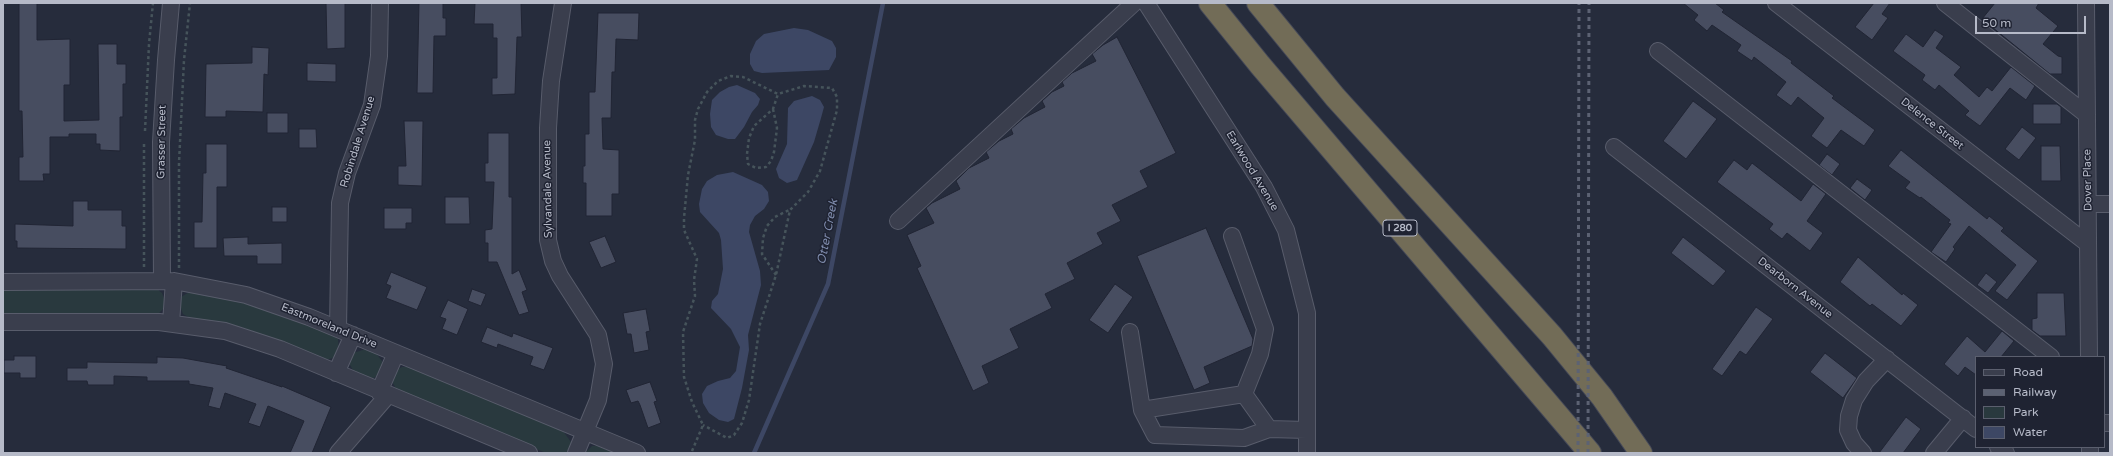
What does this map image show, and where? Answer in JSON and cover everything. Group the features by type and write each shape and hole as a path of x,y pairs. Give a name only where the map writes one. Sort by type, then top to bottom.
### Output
{"highway":[{"name":"I 280","path":"1210,3 1260,65 1590,453"},
{"path":"1258,3 1335,97 1552,336 1602,397 1641,453"},
{"path":"1274,3 1335,97"}],"street":[{"name":"Grasser Street","path":"171,3 162,135 166,278 171,323"},
{"name":"Robindale Avenue","path":"346,332 340,203 347,174 372,105 379,56 380,3"},
{"name":"Sylvandale Avenue","path":"563,3 551,86 548,128 547,233 556,268 595,329 602,350 604,364 601,391 576,453"},
{"path":"898,221 1134,3"},
{"name":"Earlwood Avenue","path":"1146,3 1264,186 1286,230 1307,312 1307,453"},
{"name":"Delence Street","path":"1776,3 2088,244"},
{"path":"1945,3 2087,115"},
{"name":"Dover Place","path":"2086,3 2089,356"},
{"path":"1658,51 2050,356"},
{"name":"Dearborn Avenue","path":"1614,147 1971,424"},
{"path":"2088,204 2110,204"},
{"path":"1232,236 1265,329 1260,354 1244,394"},
{"name":"Eastmoreland Drive","path":"3,282 166,278 212,287 262,300 346,332 637,453"},
{"path":"3,322 171,323 238,335 280,349 529,453"},
{"path":"336,373 346,332"},
{"path":"1130,332 1142,410 1154,435 1244,438 1269,429 1307,430"},
{"path":"338,453 384,393 396,353"},
{"path":"1863,453 1854,443 1848,430 1849,416 1854,400 1866,381 1887,359"},
{"path":"1244,394 1269,429"},
{"path":"1142,410 1244,394"},
{"path":"1934,453 1971,424"}],"path":[{"path":"144,270 166,278 179,272 180,163 184,54 190,3"},
{"path":"776,275 762,254 763,238 767,226 775,217 790,210 808,192 820,171 837,110 837,97 832,88 820,86 804,86 778,94 743,77 731,76 718,81 707,92 698,109 695,120 695,140 688,175 684,218 684,230 697,259 694,280 695,296 683,332 684,378 692,402 703,425 727,438 734,435 742,422 754,373 760,324 776,275 790,210"},
{"path":"773,109 777,128 774,152 771,161 766,167 756,168 748,164 747,154 749,138 754,126 773,109 778,94"},
{"path":"692,451 703,425"}],"green space":[{"path":"3,289 157,289 162,293 165,301 163,309 158,314 3,316"},
{"path":"191,291 244,302 283,314 333,335 338,339 339,352 336,357 326,360 190,318 183,314 179,303 181,297"},
{"path":"366,349 375,352 382,361 382,367 378,376 371,379 355,374 350,365 350,360 353,353"},
{"path":"402,367 410,367 563,431 571,442 570,448 566,453 546,453 397,391 393,383 393,378 396,370"},
{"path":"592,446 597,446 617,453 585,453"}],"water":[{"path":"794,28 808,30 832,41 836,48 836,57 829,70 762,73 754,71 750,64 750,54 756,41 764,34"},
{"path":"737,85 755,93 760,99 758,105 735,139 728,139 716,135 711,127 710,114 712,100 720,92"},
{"path":"812,96 820,100 824,107 821,118 814,142 797,180 787,183 779,178 776,169 787,144 788,108 794,101"},
{"path":"733,172 762,185 768,192 769,201 764,209 755,216 750,225 749,232 760,271 761,285 748,335 749,350 742,388 734,419 728,422 719,420 709,413 703,403 702,394 707,386 730,378 736,371 740,347 731,329 711,308 712,301 718,294 723,269 721,240 719,233 700,212 699,204 702,189 707,181 717,175"}],"building":[{"path":"19,3 37,3 37,40 70,39 70,85 64,85 64,121 99,120 98,44 117,44 117,64 126,64 126,84 123,84 123,117 120,117 120,151 100,150 100,144 96,144 96,134 69,134 69,137 50,137 50,174 43,174 44,181 19,181 19,157 23,157 22,111 19,111"},
{"path":"326,3 345,3 345,48 327,49"},
{"path":"419,3 443,3 443,18 446,18 446,36 434,36 433,93 417,93"},
{"path":"475,3 521,3 522,37 517,37 515,94 492,95 492,78 497,78 497,38 493,38 493,24 474,24"},
{"path":"1683,3 1715,3 1724,10 1722,12 1792,61 1791,63 1834,96 1832,98 1875,130 1864,146 1841,130 1827,148 1811,136 1824,118 1798,97 1791,106 1776,95 1786,82 1754,57 1752,61 1737,51 1741,45 1712,25 1707,31 1694,20 1698,15"},
{"path":"1874,3 1890,3 1882,14 1888,18 1872,40 1855,27"},
{"path":"1995,3 2039,3 2036,8 2058,26 2043,44 2058,56 2062,57 2062,74 2050,74 1982,19"},
{"path":"598,13 639,13 638,40 616,39 615,72 612,72 611,118 602,118 603,149 619,150 619,194 612,194 612,216 586,216 586,183 583,183 583,166 585,166 585,134 589,134 589,92 595,92"},
{"path":"1935,30 1944,36 1936,48 1961,67 1954,75 1979,97 1987,87 1992,91 2011,67 2035,86 2026,100 2010,88 1980,126 1965,115 1969,111 1939,85 1935,90 1922,80 1925,75 1893,51 1906,34 1923,47"},
{"path":"1117,37 1176,153 1140,171 1148,187 1112,205 1121,221 1097,233 1103,244 1067,263 1075,279 1045,294 1052,308 1010,329 1019,348 982,366 989,383 973,391 917,268 921,266 907,235 934,223 926,208 932,203 960,189 956,181 969,168 989,158 986,152 999,141 1013,134 1011,129 1024,118 1045,107 1042,101 1052,92 1064,86 1062,82 1072,73 1096,61 1092,54 1103,45"},
{"path":"252,47 269,48 268,75 264,74 263,112 226,111 226,117 205,117 206,64 252,63"},
{"path":"307,63 336,64 336,82 307,81"},
{"path":"1693,101 1717,119 1686,159 1663,141"},
{"path":"2033,104 2057,104 2061,107 2061,124 2033,124"},
{"path":"267,113 288,113 288,133 267,133"},
{"path":"404,121 423,121 422,186 398,185 398,166 406,166"},
{"path":"2022,127 2036,138 2019,160 2005,149"},
{"path":"299,129 316,129 317,148 299,148"},
{"path":"488,133 509,133 509,197 512,197 512,274 519,270 527,290 522,292 529,312 519,315 497,262 488,262 488,243 485,243 485,230 492,229 494,182 485,182 485,163 488,163"},
{"path":"206,144 227,144 227,187 217,187 217,248 194,248 194,222 202,222 203,173 206,173"},
{"path":"2041,146 2060,146 2061,181 2041,181"},
{"path":"1901,150 1987,219 1989,216 2004,228 2001,231 2038,261 2007,300 1995,291 2016,265 1969,226 1953,247 1955,249 1946,262 1931,252 1951,224 1948,223 1950,220 1921,197 1920,198 1905,188 1910,182 1888,166"},
{"path":"1827,154 1840,164 1832,175 1819,165"},
{"path":"1734,160 1747,170 1752,163 1801,201 1813,184 1826,194 1807,221 1823,233 1810,251 1787,233 1782,239 1769,229 1773,224 1717,182"},
{"path":"1857,179 1872,190 1865,200 1850,188"},
{"path":"445,197 469,197 470,224 445,224"},
{"path":"73,201 88,201 88,210 122,210 122,226 126,226 126,249 17,248 17,241 15,241 15,224 73,226"},
{"path":"272,207 287,207 287,222 272,222"},
{"path":"384,208 412,208 412,223 406,223 406,229 384,229"},
{"path":"1206,228 1253,339 1252,346 1204,367 1210,383 1194,390 1137,256"},
{"path":"605,236 616,262 601,268 589,242"},
{"path":"248,237 248,244 282,243 282,264 257,264 257,256 224,256 223,238"},
{"path":"1683,237 1726,271 1713,286 1671,253"},
{"path":"1858,257 1902,295 1903,293 1918,305 1901,326 1872,304 1870,306 1840,282"},
{"path":"391,272 427,287 417,310 386,298 391,286 386,284"},
{"path":"1986,273 1997,282 1988,293 1977,285"},
{"path":"1115,284 1133,297 1108,333 1089,320"},
{"path":"472,289 486,294 481,306 468,301"},
{"path":"2037,293 2064,293 2066,336 2040,336 2032,330 2032,319 2037,318"},
{"path":"448,300 468,309 457,335 442,329 446,319 440,317"},
{"path":"1756,307 1773,319 1746,355 1740,351 1722,376 1712,369"},
{"path":"646,309 650,331 646,332 649,350 634,353 631,334 627,334 623,313"},
{"path":"487,327 512,337 513,333 553,348 544,370 530,365 533,357 498,344 497,348 481,342"},
{"path":"2002,331 2014,341 2002,356 1975,356 1975,374 1965,367 1958,376 1944,364 1967,336 1985,352"},
{"path":"1825,353 1857,378 1843,398 1810,372"},
{"path":"14,356 36,356 36,378 20,378 20,373 4,373 4,360 14,360"},
{"path":"157,357 183,358 227,366 226,368 282,386 331,407 312,453 290,453 304,421 268,406 260,427 248,423 256,404 225,393 220,409 208,406 213,388 189,384 189,381 147,381 147,377 114,376 114,385 88,385 87,381 67,381 67,368 87,368 87,362 157,363"},
{"path":"650,382 657,401 654,402 661,423 648,428 638,401 631,403 626,390"},
{"path":"1906,417 1921,429 1903,453 1879,453"}],"waterway":[{"name":"Otter Creek","path":"754,453 828,284 883,3"}],"railway":[{"path":"1578,453 1579,3"},
{"path":"1588,453 1589,3"}]}
